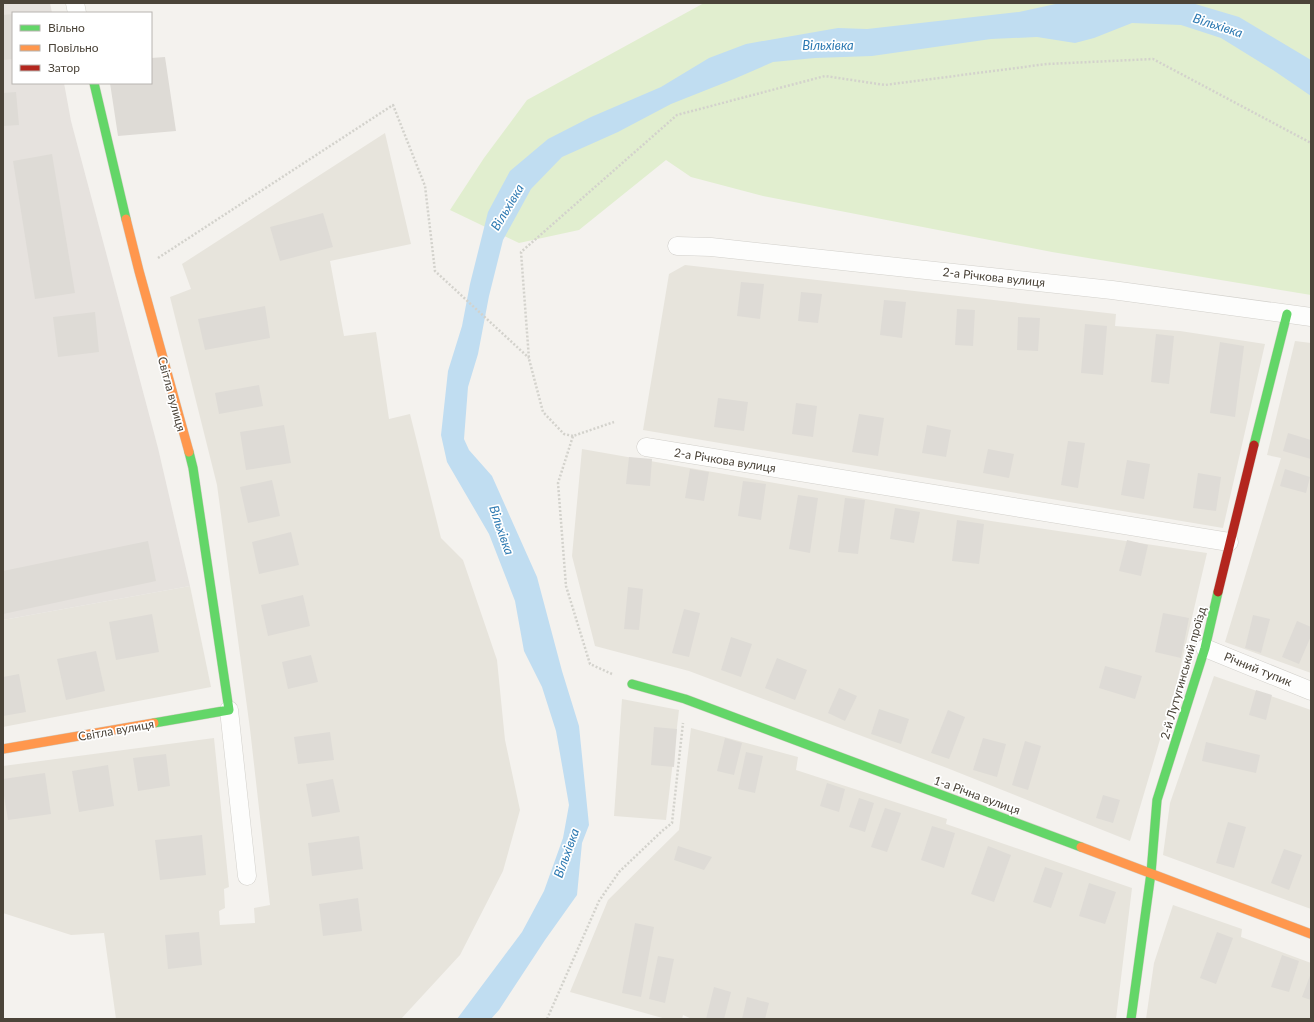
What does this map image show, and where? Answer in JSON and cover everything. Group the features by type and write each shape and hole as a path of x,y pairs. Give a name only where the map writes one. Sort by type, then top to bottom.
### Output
{"street":[{"name":"Світла вулиця","path":"94,84 139,270 193,468 229,710 247,876"},
{"name":"2-а Річкова вулиця","path":"677,246 711,247 1112,290 1311,317"},
{"name":"2-й Лутугинський проїзд","path":"1130,1019 1151,873 1157,800 1205,648 1229,542 1287,314"},
{"name":"2-а Річкова вулиця","path":"646,447 1229,542"},
{"name":"Річний тупик","path":"1205,648 1311,691"},
{"name":"1-а Річна вулиця","path":"632,684 685,699 1311,934"},
{"name":"Світла вулиця","path":"3,749 229,710"}],"path":[{"path":"614,422 573,436 564,434 543,412 529,359 521,252 677,115 825,76 885,84 1047,64 1153,59 1311,143"},
{"path":"139,270 393,105 425,186 435,271 529,359"},
{"path":"573,436 558,483 566,586 590,664 632,684"},
{"path":"547,1019 599,901 618,872 672,823 685,699"}],"shaded area":[{"path":"3,3 50,3 52,12 12,12 12,84 64,84 71,121 158,448 190,586 3,620"},
{"path":"385,133 411,244 330,261 344,336 376,332 389,419 410,414 441,538 463,560 497,660 505,740 520,810 503,871 460,955 401,1019 116,1019 104,933 71,935 3,913 3,766 214,738 229,887 224,889 225,908 219,911 220,925 255,923 254,908 270,905 250,729 217,485 170,297 191,289 182,264"},
{"path":"685,265 1116,314 1115,326 1180,331 1265,344 1223,528 643,430 669,274"},
{"path":"1295,341 1311,343 1311,673 1225,642 1281,458 1267,455"},
{"path":"582,449 991,521 1207,553 1177,682 1130,841 947,768 689,671 595,646 572,556"},
{"path":"190,586 211,687 3,727 3,620"},
{"path":"1214,676 1311,710 1311,909 1163,855 1170,803"},
{"path":"622,699 679,710 666,820 614,816"},
{"path":"691,728 798,757 796,770 947,819 946,824 1132,888 1116,1019 692,1019 683,1015 682,1019 666,1019 570,992 608,900 679,830"},
{"path":"1173,905 1242,929 1241,937 1311,963 1311,1019 1146,1019 1154,963"}],"green space":[{"path":"704,3 1311,3 1311,295 1052,252 763,196 691,177 666,160 579,230 519,243 450,210 484,158 527,100"}],"water":[{"name":"Вільхівка","path":"1060,3 1192,3 1239,17 1311,60 1311,96 1273,70 1221,38 1181,25 1132,23 1094,38 1075,43 1037,37 991,39 872,56 815,58 773,62 671,104 618,132 562,157 531,189 503,240 489,296 478,354 468,387 464,439 469,450 492,476 537,577 562,671 579,726 589,825 582,843 577,895 545,940 499,1010 491,1019 457,1019 522,932 544,891 563,838 569,805 556,731 542,687 524,651 515,601 489,534 447,462 441,435 448,371 462,326 470,284 488,212 510,171 548,139 591,117 661,87 709,58 746,44 838,28 867,29 1019,12"}],"building":[{"path":"12,14 12,59 3,60 3,15"},
{"path":"165,57 176,131 118,136 110,84 152,84 152,58"},
{"path":"16,92 19,125 3,126 3,93"},
{"path":"52,154 75,293 35,299 13,161"},
{"path":"323,213 333,247 280,261 270,227"},
{"path":"741,282 764,284 760,319 737,316"},
{"path":"801,292 822,294 818,323 798,321"},
{"path":"884,300 906,302 902,338 880,335"},
{"path":"265,306 270,338 205,350 198,319"},
{"path":"957,309 975,310 973,346 955,345"},
{"path":"95,312 99,352 58,357 53,317"},
{"path":"1018,317 1040,318 1038,351 1017,350"},
{"path":"1085,324 1107,326 1103,375 1081,373"},
{"path":"1156,334 1174,336 1169,384 1151,382"},
{"path":"1220,342 1244,346 1235,417 1210,413"},
{"path":"259,385 263,406 219,414 215,393"},
{"path":"718,398 748,402 744,431 714,427"},
{"path":"796,403 817,406 813,437 792,434"},
{"path":"859,414 884,418 878,456 852,452"},
{"path":"284,425 291,463 246,470 240,432"},
{"path":"927,425 951,430 946,457 922,453"},
{"path":"1288,433 1311,440 1311,459 1283,451"},
{"path":"1068,441 1085,443 1078,488 1061,485"},
{"path":"988,449 1014,454 1009,478 983,473"},
{"path":"629,457 652,459 650,486 626,484"},
{"path":"1127,460 1150,464 1144,499 1121,495"},
{"path":"690,469 709,472 704,501 685,498"},
{"path":"1285,469 1310,477 1306,493 1280,486"},
{"path":"1198,473 1221,477 1216,511 1193,508"},
{"path":"272,480 280,516 248,523 240,487"},
{"path":"743,481 766,484 761,520 738,516"},
{"path":"798,495 818,498 810,553 789,549"},
{"path":"845,498 865,500 858,554 838,552"},
{"path":"895,508 920,512 914,543 890,539"},
{"path":"957,520 984,524 979,564 952,561"},
{"path":"291,532 299,565 259,574 252,542"},
{"path":"1127,540 1148,545 1141,576 1119,571"},
{"path":"148,541 156,581 3,614 3,571"},
{"path":"628,587 643,589 639,630 624,629"},
{"path":"303,595 310,626 268,636 261,605"},
{"path":"684,609 700,613 689,657 672,653"},
{"path":"1163,613 1189,618 1181,658 1155,652"},
{"path":"152,614 159,652 116,660 109,622"},
{"path":"1253,615 1270,619 1261,653 1245,648"},
{"path":"1297,621 1311,627 1311,636 1299,664 1282,657"},
{"path":"731,637 752,644 741,677 721,670"},
{"path":"96,651 105,691 66,700 57,659"},
{"path":"311,655 318,682 288,689 282,662"},
{"path":"777,658 807,670 795,700 765,688"},
{"path":"1105,666 1142,676 1135,699 1099,688"},
{"path":"19,674 26,712 3,716 3,677"},
{"path":"839,688 857,696 845,721 828,713"},
{"path":"1256,690 1272,695 1266,720 1249,715"},
{"path":"879,709 909,719 901,744 871,734"},
{"path":"948,710 965,717 949,759 931,753"},
{"path":"654,727 677,729 674,767 651,765"},
{"path":"330,732 334,760 298,764 294,737"},
{"path":"725,738 742,743 734,775 717,771"},
{"path":"983,738 1006,744 997,777 973,770"},
{"path":"1025,741 1041,746 1028,790 1012,785"},
{"path":"1206,742 1260,755 1256,773 1202,761"},
{"path":"746,752 763,756 755,793 738,789"},
{"path":"166,754 170,786 138,791 133,758"},
{"path":"108,765 114,806 79,812 72,771"},
{"path":"45,773 51,814 8,820 3,790 3,779"},
{"path":"333,779 340,812 312,817 306,784"},
{"path":"827,783 845,789 839,812 820,806"},
{"path":"1103,795 1120,800 1113,823 1096,818"},
{"path":"859,798 874,803 865,832 849,827"},
{"path":"885,808 901,813 887,852 871,847"},
{"path":"1228,822 1246,827 1234,868 1216,863"},
{"path":"932,826 955,833 944,868 921,860"},
{"path":"202,835 206,875 160,880 155,840"},
{"path":"359,836 363,869 312,876 308,843"},
{"path":"678,846 712,857 704,870 674,860"},
{"path":"988,846 1011,855 994,902 971,894"},
{"path":"1284,849 1302,855 1289,890 1271,883"},
{"path":"1045,867 1063,873 1051,908 1033,902"},
{"path":"1089,883 1116,892 1105,924 1079,916"},
{"path":"358,898 362,931 323,936 319,904"},
{"path":"635,923 654,927 641,997 622,993"},
{"path":"199,932 202,965 168,969 165,935"},
{"path":"1217,932 1233,938 1216,984 1200,978"},
{"path":"1282,955 1299,961 1289,992 1271,987"},
{"path":"658,956 674,959 665,1003 649,999"},
{"path":"1311,973 1311,1000 1302,997"},
{"path":"714,987 731,992 724,1019 706,1019"},
{"path":"747,997 769,1003 765,1019 742,1019"}],"traffic: fast":[{"path":"94,84 126,219"},
{"path":"1254,445 1287,314"},
{"path":"154,723 229,710 193,468 189,452"},
{"path":"1131,1019 1151,873 1157,800 1205,648 1218,592"},
{"path":"632,684 685,699 1081,847"}],"traffic: slow":[{"path":"126,219 189,452"},
{"path":"3,749 154,723"},
{"path":"1081,847 1311,934"}],"traffic: jam":[{"path":"1218,592 1254,445"}]}
